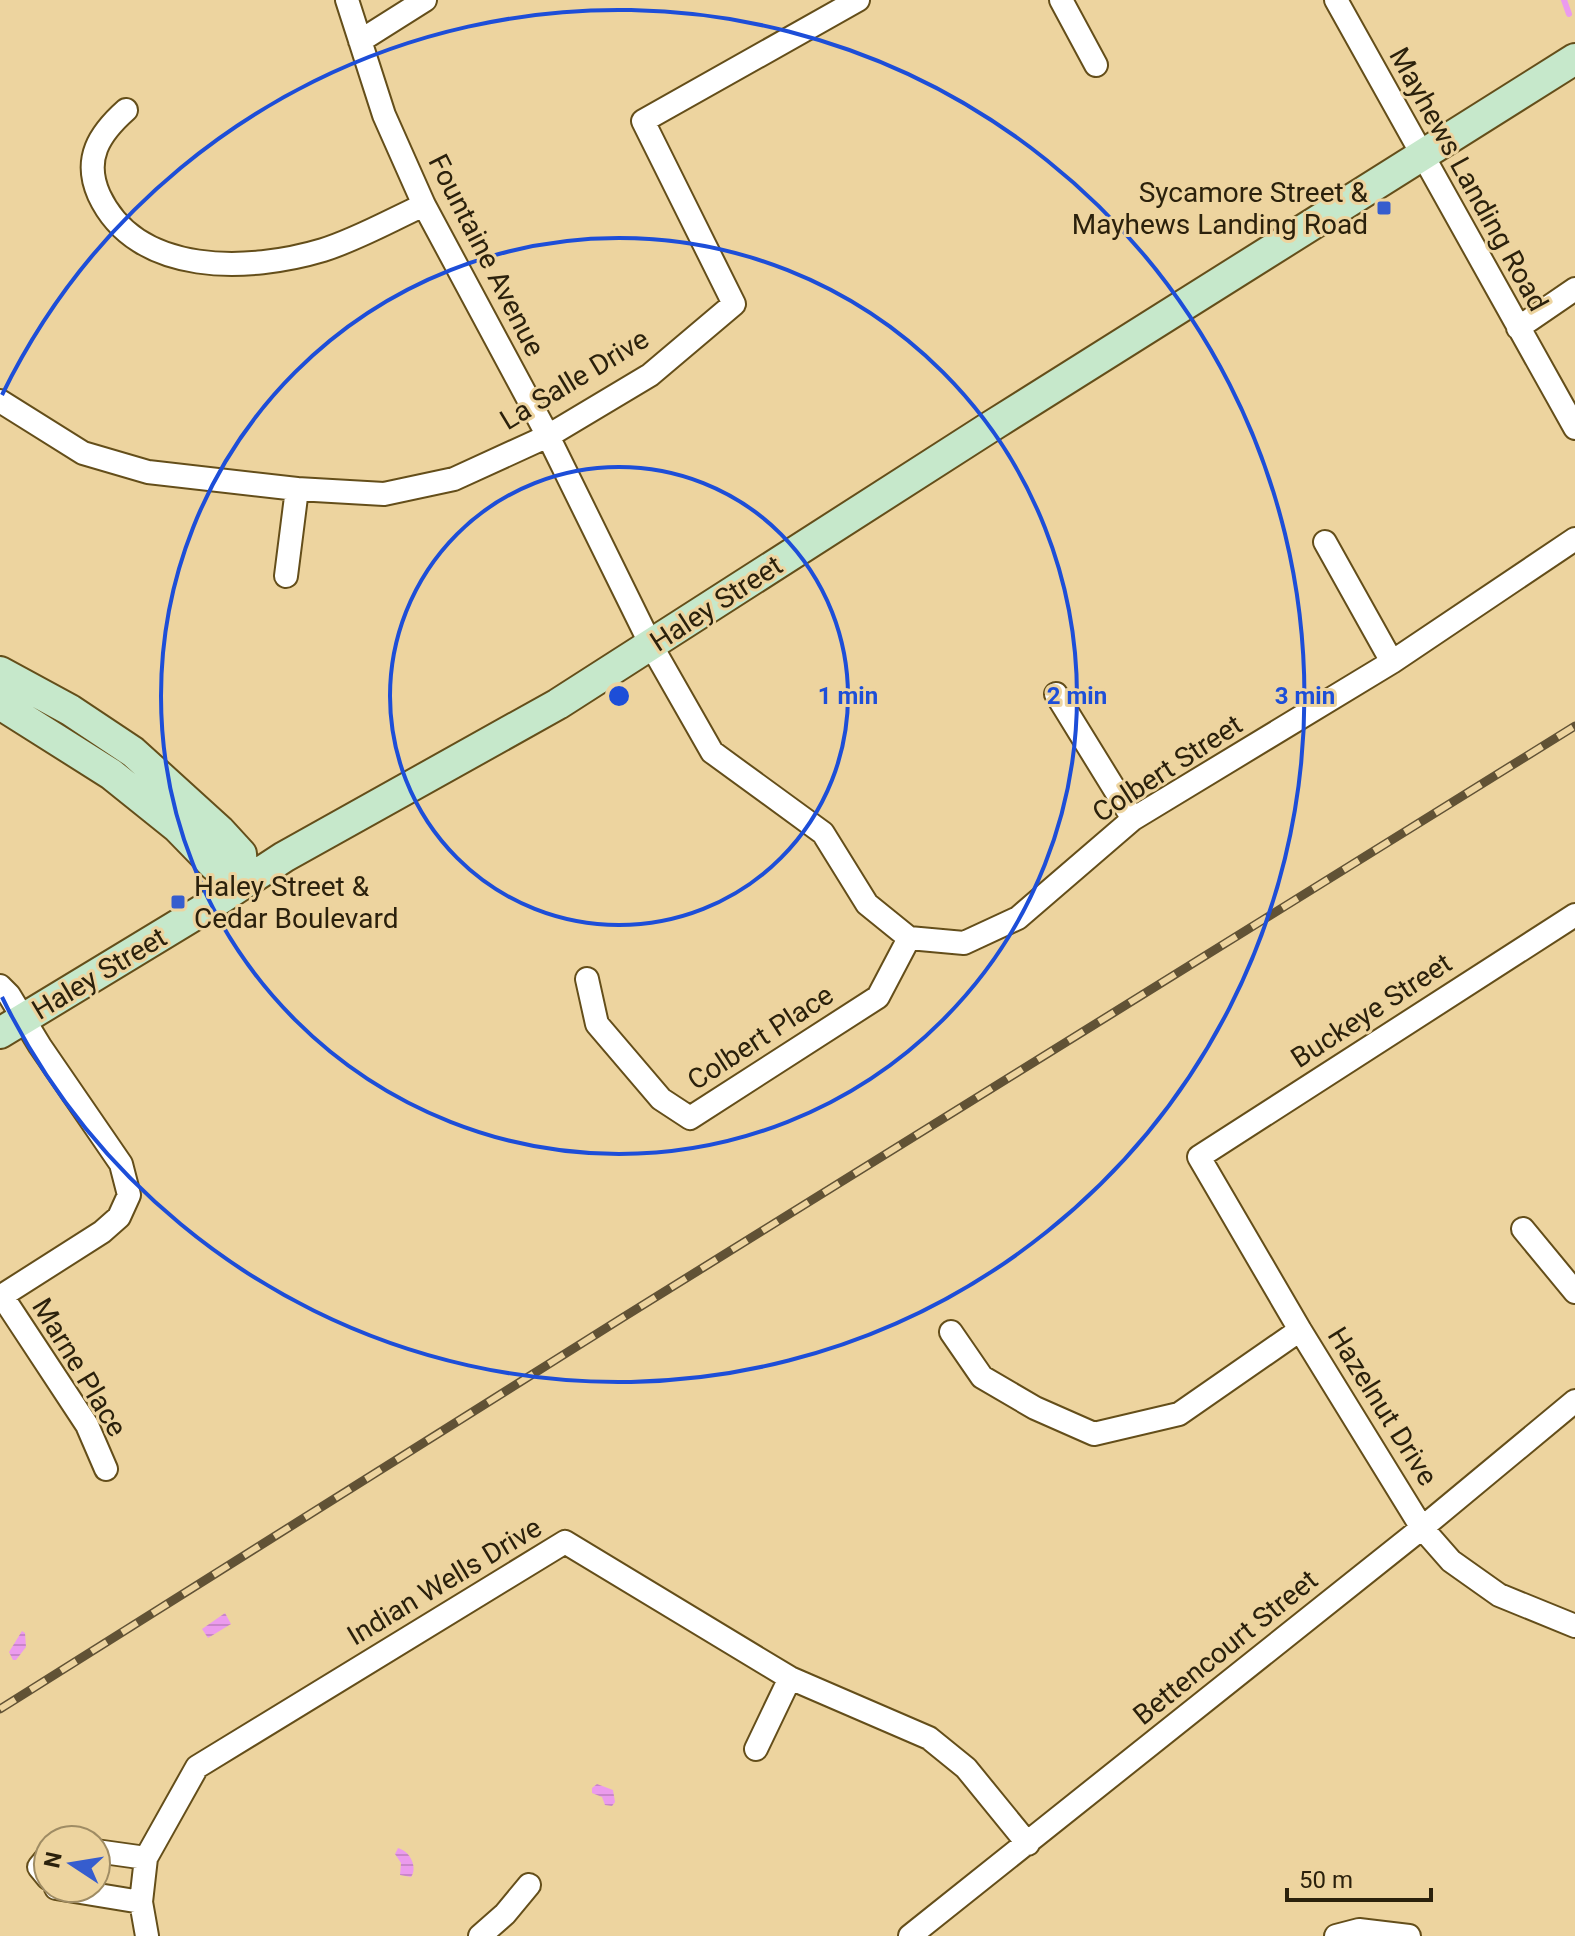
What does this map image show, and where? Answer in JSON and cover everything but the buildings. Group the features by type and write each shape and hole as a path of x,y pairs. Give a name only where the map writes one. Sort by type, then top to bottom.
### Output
{"street":[{"name":"Fountaine Avenue","path":"347,0 384,115 424,205 548,436 651,645 712,752 823,833 867,904 909,938"},
{"path":"360,41 425,0"},
{"name":"La Salle Drive","path":"0,401 83,453 148,472 297,489 384,494 454,479 548,436 650,375 734,304 643,121 858,0"},
{"path":"1061,0 1096,65"},
{"name":"Mayhews Landing Road","path":"1336,0 1575,428"},
{"name":"Haley Street","path":"11,1026 206,908 243,881 558,704 990,427 1575,59"},
{"path":"126,110 107,127 97,146 91,166 94,185 104,205 124,228 140,243 158,252 188,261 212,263 285,258 323,250 424,205"},
{"path":"1518,328 1575,289"},
{"path":"286,576 297,489"},
{"name":"Colbert Street","path":"909,938 964,943 1018,918 1133,819 1392,662 1575,539"},
{"path":"1325,542 1392,662"},
{"path":"0,672 70,710 133,752 241,854 243,881"},
{"path":"1056,694 1133,819"},
{"path":"0,704 111,774 167,818 214,865 243,881"},
{"name":"Buckeye Street","path":"1199,1157 1575,915"},
{"name":"Colbert Place","path":"587,979 597,1024 661,1099 690,1118 878,997 909,938"},
{"path":"0,986 11,1026 121,1164 129,1195 119,1217 102,1232 1,1296"},
{"name":"Hazelnut Drive","path":"1199,1157 1300,1330 1422,1528 1451,1561 1499,1595 1575,1626"},
{"path":"1523,1229 1575,1292"},
{"name":"Marne Place","path":"1,1296 87,1425 106,1469"},
{"path":"951,1332 982,1377 1035,1408 1094,1434 1179,1414 1300,1330"},
{"name":"Bettencourt Street","path":"910,1936 1422,1528 1575,1401"},
{"name":"Indian Wells Drive","path":"147,1936 141,1902 146,1858 197,1767 565,1542 790,1678 929,1738 966,1768 1028,1844"},
{"path":"756,1749 790,1678"},
{"path":"112,1853 146,1858"},
{"path":"480,1936 505,1914 529,1885"},
{"path":"112,1897 141,1902"},
{"path":"1336,1936 1359,1930 1409,1936"}],"shaded area":[{"path":"225,1613 231,1624 208,1638 202,1629"},
{"path":"22,1631 25,1633 26,1647 13,1660 9,1652"},
{"path":"597,1784 613,1790 615,1802 612,1806 605,1805 602,1797 592,1793 592,1788"},
{"path":"398,1848 412,1860 414,1869 411,1877 400,1875 401,1863 395,1854"}],"waterway":[{"path":"1564,0 1569,14"}],"railway":[{"path":"0,1709 1575,726"}],"place":[{"name":"Sycamore Street & Mayhews Landing Road","path":"1384,208"},
{"name":"Haley Street & Cedar Boulevard","path":"178,902"}]}
